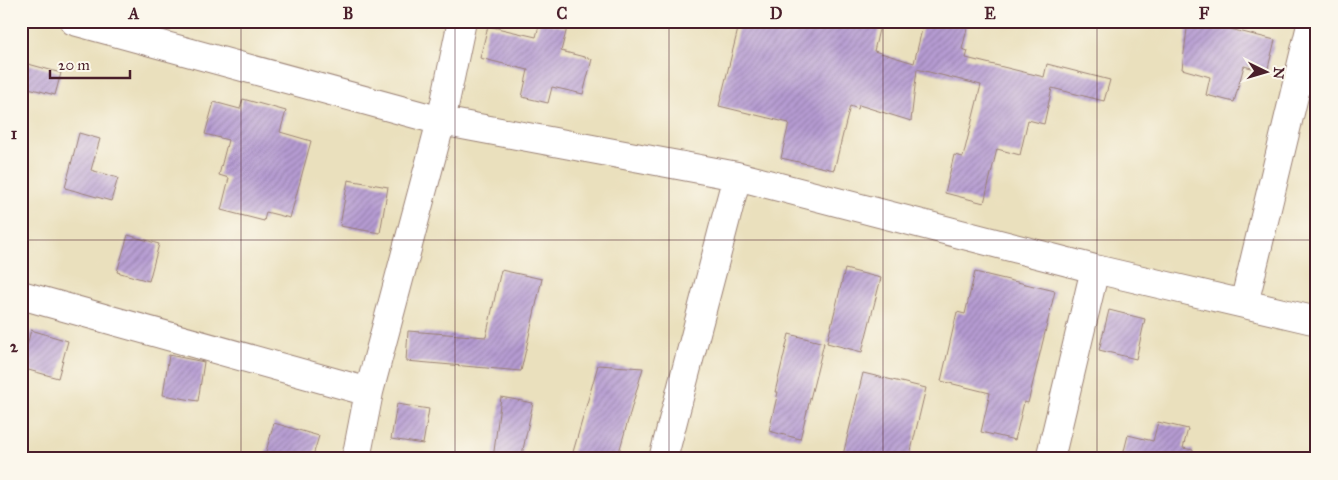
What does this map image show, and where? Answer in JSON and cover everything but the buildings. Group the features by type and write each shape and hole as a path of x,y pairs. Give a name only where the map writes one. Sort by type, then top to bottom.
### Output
{"street":[{"path":"74,21 440,121 737,176 1095,269 1317,321"},
{"path":"356,459 369,392 440,121 462,21"},
{"path":"1244,304 1312,21"},
{"path":"663,459 737,176"},
{"path":"1050,459 1095,269"},
{"path":"21,295 369,392"}]}
